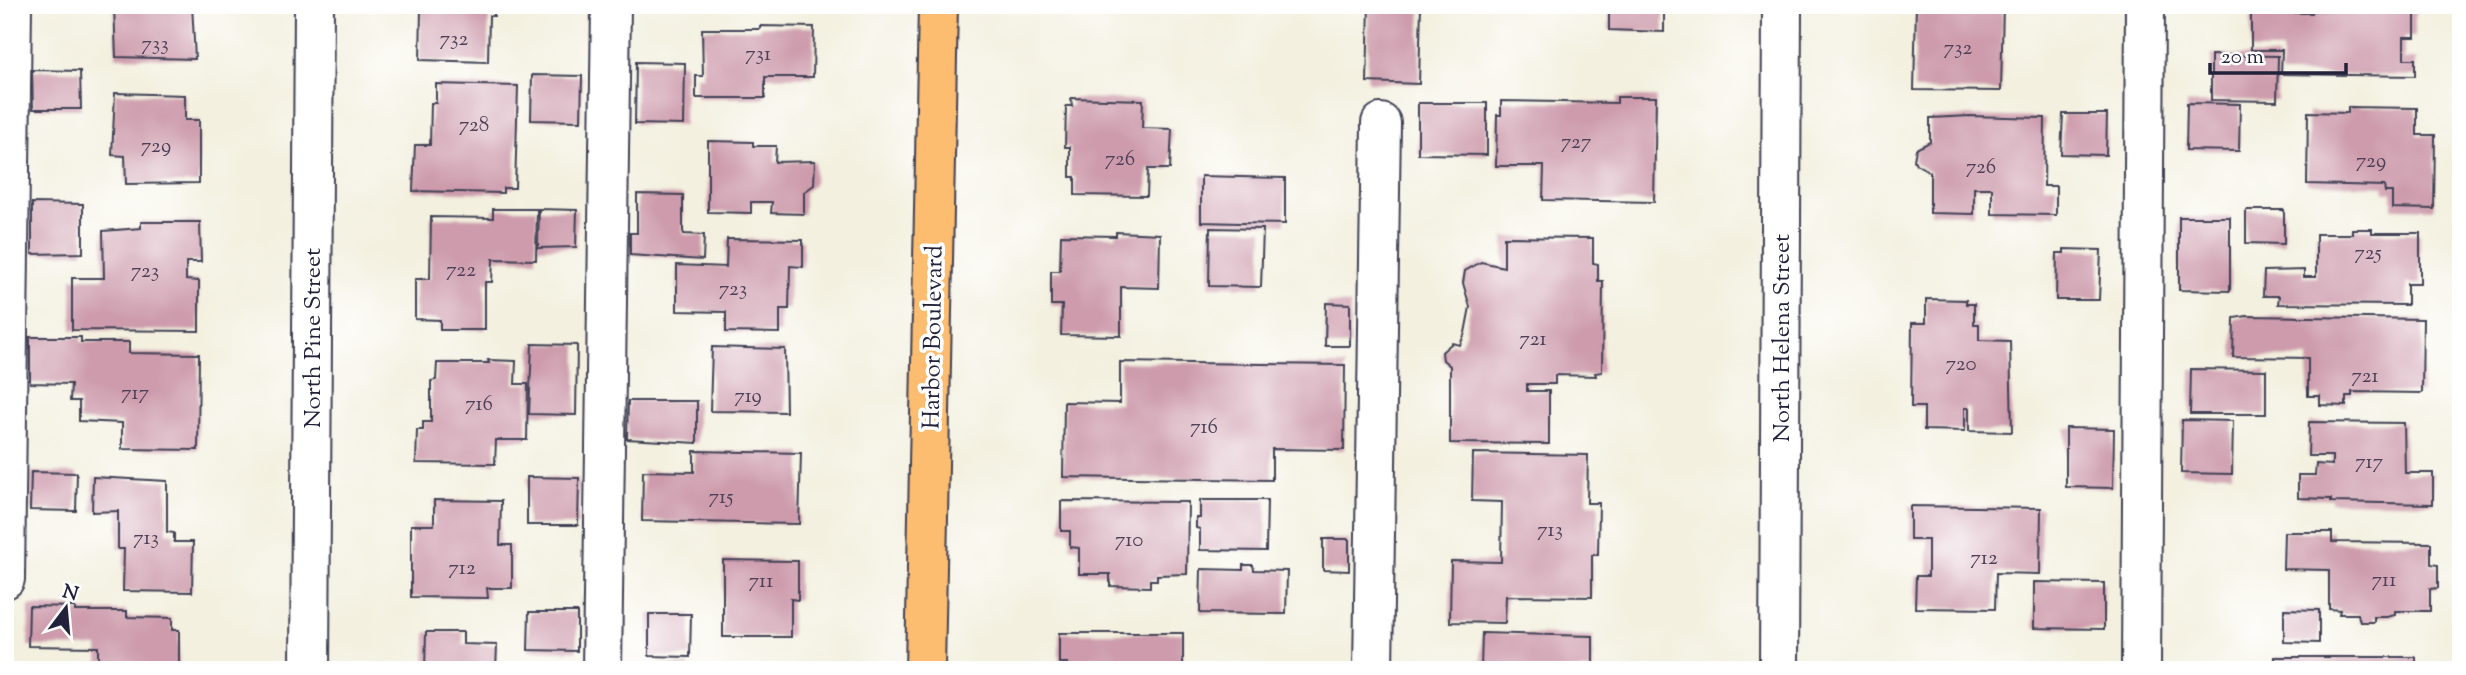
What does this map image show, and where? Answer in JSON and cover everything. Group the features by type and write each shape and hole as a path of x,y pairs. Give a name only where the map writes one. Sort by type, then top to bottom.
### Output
{"main road":[{"name":"Harbor Boulevard","path":"925,670 938,5"}],"street":[{"path":"5,579 12,5"},
{"name":"North Pine Street","path":"310,670 314,5"},
{"path":"602,670 611,5"},
{"name":"North Helena Street","path":"1779,670 1782,5"},
{"path":"2141,670 2145,5"},
{"path":"1373,670 1381,123"}],"building":[{"path":"114,5 192,5 195,59 116,57"},
{"path":"439,5 494,5 494,16 489,16 488,62 420,60 421,10 439,10"},
{"path":"1369,5 1421,5 1419,84 1367,82"},
{"path":"1609,5 1664,5 1664,32 1609,30"},
{"path":"1916,5 2003,5 2001,91 1914,90"},
{"path":"2313,10 2415,11 2415,37 2404,37 2404,59 2415,59 2415,76 2281,74 2282,50 2251,50 2251,12 2312,13"},
{"path":"760,26 814,27 813,77 765,77 765,98 696,98 696,76 703,76 702,29 760,29"},
{"path":"2211,55 2278,56 2277,101 2211,100"},
{"path":"636,62 685,63 684,125 635,124"},
{"path":"32,70 80,71 81,109 33,109"},
{"path":"532,75 582,76 581,121 531,120"},
{"path":"436,84 518,86 515,188 503,188 503,193 413,191 415,145 430,145 431,103 436,103"},
{"path":"115,93 185,95 185,120 199,120 199,183 126,184 125,156 112,155"},
{"path":"1617,97 1656,97 1654,202 1543,200 1544,166 1496,166 1497,115 1501,115 1501,101 1617,103"},
{"path":"1071,98 1143,100 1142,128 1172,129 1170,169 1148,169 1147,196 1075,195 1075,177 1070,177 1070,147 1065,147 1066,106 1072,106"},
{"path":"1418,103 1487,103 1487,155 1418,154"},
{"path":"2187,103 2240,104 2239,151 2186,150"},
{"path":"2348,107 2417,108 2417,135 2435,135 2434,209 2392,208 2392,192 2385,192 2384,186 2307,184 2308,112 2348,113"},
{"path":"2063,114 2107,114 2106,155 2061,154"},
{"path":"1930,118 2045,118 2044,186 2056,186 2056,215 1992,214 1992,188 1974,188 1974,214 1930,213 1930,172 1916,164 1916,149 1930,142"},
{"path":"708,141 753,142 753,146 776,146 775,162 815,161 814,185 804,192 804,214 771,213 772,202 751,202 751,213 708,212"},
{"path":"1201,176 1285,178 1285,224 1201,222"},
{"path":"637,194 683,195 683,231 684,234 704,235 703,260 630,255 630,233 637,233"},
{"path":"32,203 83,204 83,253 32,254"},
{"path":"493,209 537,209 536,260 493,259 492,282 485,282 485,330 440,330 440,320 415,319 415,279 430,279 431,217 493,218"},
{"path":"539,209 577,210 576,247 538,248"},
{"path":"2246,210 2284,210 2284,244 2246,243"},
{"path":"2179,217 2230,217 2230,291 2179,290"},
{"path":"141,222 200,222 201,262 186,262 186,280 199,281 199,331 72,330 72,278 104,278 103,231 141,228"},
{"path":"1210,228 1263,229 1261,287 1209,286"},
{"path":"2352,229 2372,229 2372,233 2420,233 2420,284 2407,284 2407,305 2278,304 2279,296 2263,296 2264,271 2304,270 2304,277 2316,277 2316,234 2352,234"},
{"path":"1116,232 1160,234 1159,288 1121,287 1121,336 1061,335 1062,305 1051,305 1051,271 1060,271 1061,235 1116,236"},
{"path":"1504,237 1593,238 1593,263 1598,264 1598,281 1603,281 1602,372 1595,373 1596,376 1555,375 1555,384 1527,384 1527,391 1549,391 1549,444 1450,443 1450,366 1443,360 1442,352 1452,343 1460,345 1465,333 1470,307 1463,283 1465,271 1481,262 1504,267"},
{"path":"727,239 803,240 803,267 790,266 789,309 780,309 780,333 726,332 726,312 677,311 677,265 726,267"},
{"path":"2064,249 2101,250 2099,300 2056,300 2057,253 2064,253"},
{"path":"1926,299 1966,300 1966,304 1974,304 1974,324 1979,324 1979,340 2010,341 2012,432 1969,431 1969,408 1965,408 1965,431 1924,430 1924,407 1911,407 1912,323 1926,323"},
{"path":"1326,303 1350,304 1350,346 1325,346"},
{"path":"2234,318 2423,319 2422,393 2352,392 2352,396 2346,396 2346,406 2320,405 2320,396 2308,396 2308,358 2233,357"},
{"path":"30,337 81,337 81,342 129,342 129,353 199,354 198,450 122,449 122,423 79,421 79,401 70,401 71,384 30,383"},
{"path":"532,344 577,345 576,415 529,414"},
{"path":"712,347 785,349 786,412 710,411"},
{"path":"488,360 516,361 515,384 528,384 527,440 496,440 495,464 416,463 417,430 423,430 423,422 431,422 431,381 436,380 437,363 489,363"},
{"path":"1120,362 1345,365 1344,450 1272,449 1272,480 1063,477 1064,402 1120,403"},
{"path":"2191,369 2266,370 2266,414 2190,414"},
{"path":"628,401 697,401 697,443 627,439"},
{"path":"2182,420 2233,421 2232,474 2181,473"},
{"path":"2309,422 2404,423 2405,473 2433,473 2433,504 2331,502 2331,499 2298,498 2298,475 2315,475 2316,464 2332,465 2332,456 2308,456"},
{"path":"2066,428 2114,429 2113,488 2066,487"},
{"path":"694,451 801,453 799,524 642,521 643,471 694,472"},
{"path":"1473,453 1588,455 1587,503 1599,503 1598,555 1592,555 1592,597 1506,596 1505,623 1450,622 1451,561 1501,562 1502,502 1472,501"},
{"path":"31,472 77,473 76,511 30,510"},
{"path":"93,477 167,481 167,532 174,533 174,542 193,542 192,592 123,591 124,549 118,549 118,511 92,512"},
{"path":"527,477 579,478 578,525 527,525"},
{"path":"434,500 501,501 500,545 512,545 512,588 487,588 488,598 411,597 411,525 434,525"},
{"path":"1200,500 1267,500 1266,551 1200,550 1200,529 1196,528 1196,518 1200,518"},
{"path":"1061,501 1188,502 1187,574 1157,575 1157,580 1150,580 1150,587 1110,586 1110,574 1079,574 1079,548 1070,547 1070,531 1061,531"},
{"path":"1910,506 2041,508 2040,574 1996,573 1995,609 1915,608 1916,576 1928,576 1928,540 1910,540"},
{"path":"2284,532 2332,532 2332,542 2431,543 2431,564 2438,565 2438,588 2430,589 2430,611 2395,611 2395,615 2374,617 2374,622 2360,622 2358,614 2339,614 2340,610 2329,609 2329,570 2283,569"},
{"path":"1323,539 1349,539 1349,571 1323,570"},
{"path":"723,560 798,561 798,600 791,599 791,637 723,637"},
{"path":"1243,565 1253,565 1254,570 1287,571 1286,614 1200,613 1201,569 1243,570"},
{"path":"2034,582 2104,583 2104,629 2034,628"},
{"path":"29,606 75,607 75,611 127,611 127,617 172,618 172,630 179,630 179,670 98,670 98,647 28,646"},
{"path":"2284,609 2319,610 2319,643 2284,642"},
{"path":"529,612 577,612 577,651 528,650"},
{"path":"649,614 691,614 690,657 649,656"},
{"path":"426,632 463,632 463,644 497,645 496,670 425,670"},
{"path":"1059,633 1183,633 1183,670 1067,670 1068,663 1059,663"},
{"path":"1482,633 1593,636 1593,670 1481,670"},
{"path":"2275,657 2416,657 2416,670 2275,670"},
{"path":"646,665 689,665 689,670 646,670"}]}
